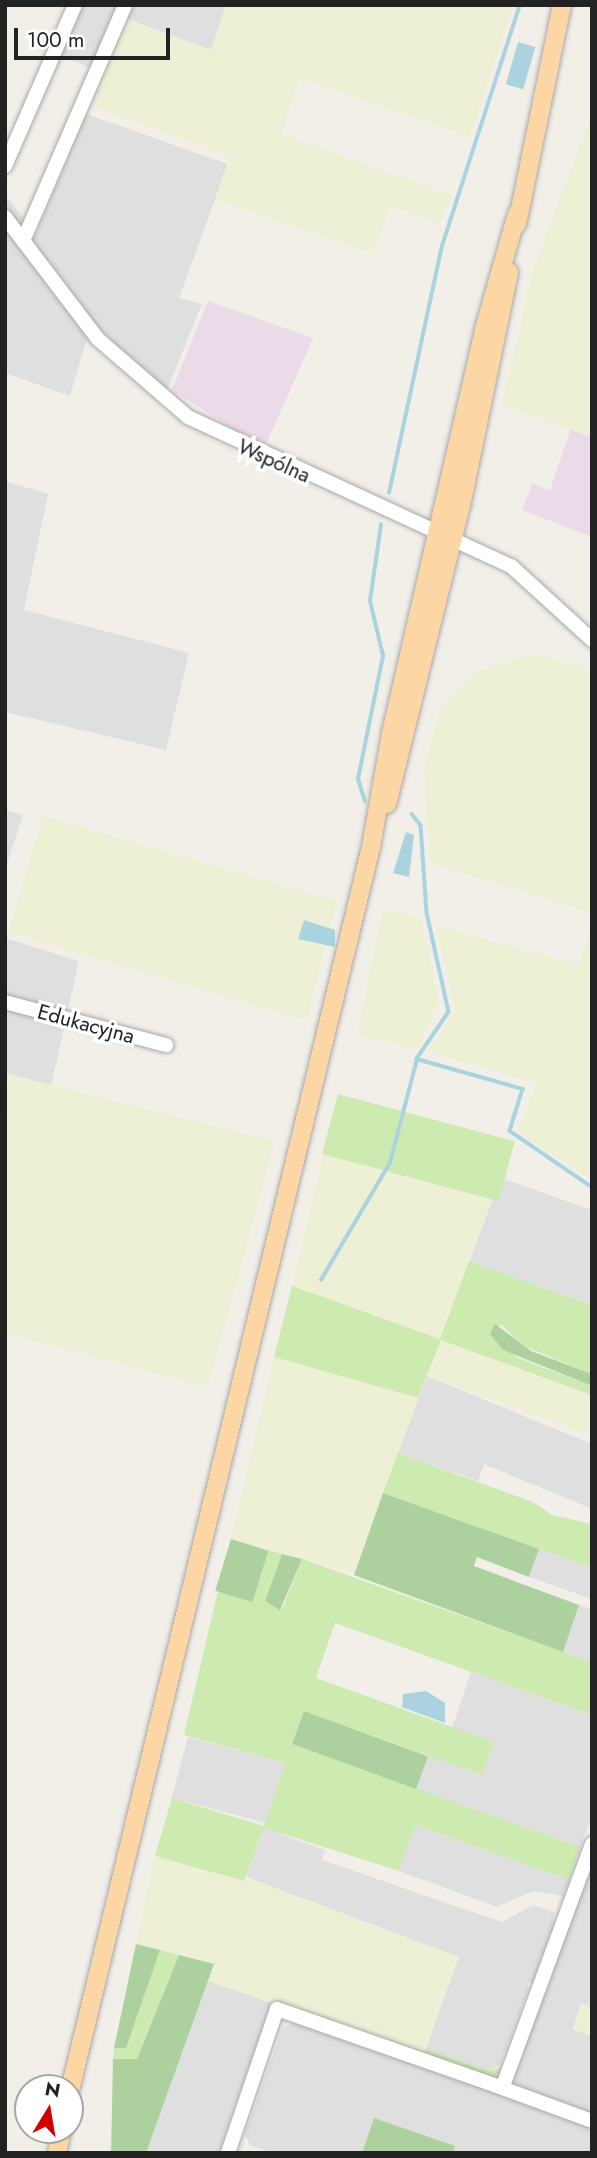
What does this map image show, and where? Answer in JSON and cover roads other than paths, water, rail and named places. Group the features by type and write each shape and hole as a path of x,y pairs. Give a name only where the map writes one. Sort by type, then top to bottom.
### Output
{"main road":[{"path":"74,2074 371,847 405,738 446,535 562,5"}],"street":[{"path":"5,166 75,5"},
{"path":"23,241 125,5"},
{"name":"Wspólna","path":"5,217 98,339 188,417 446,535 524,575 592,640"},
{"name":"Edukacyjna","path":"5,1002 166,1045"},
{"path":"502,2088 592,1844"},
{"path":"228,2153 277,2008 592,2121"}],"water":[{"path":"518,42 535,47 523,89 506,84"},
{"path":"406,832 414,835 409,877 393,873"},
{"path":"304,920 335,930 335,947 298,939"},
{"path":"426,1691 445,1703 445,1723 402,1707 403,1694"}],"waterway":[{"path":"389,493 442,246 520,5"},
{"path":"365,802 358,779 383,656 370,601 381,525"},
{"path":"412,814 421,825 427,913 449,1012 417,1059 523,1089 510,1131 592,1187"},
{"path":"321,1280 390,1163 417,1059"}]}
